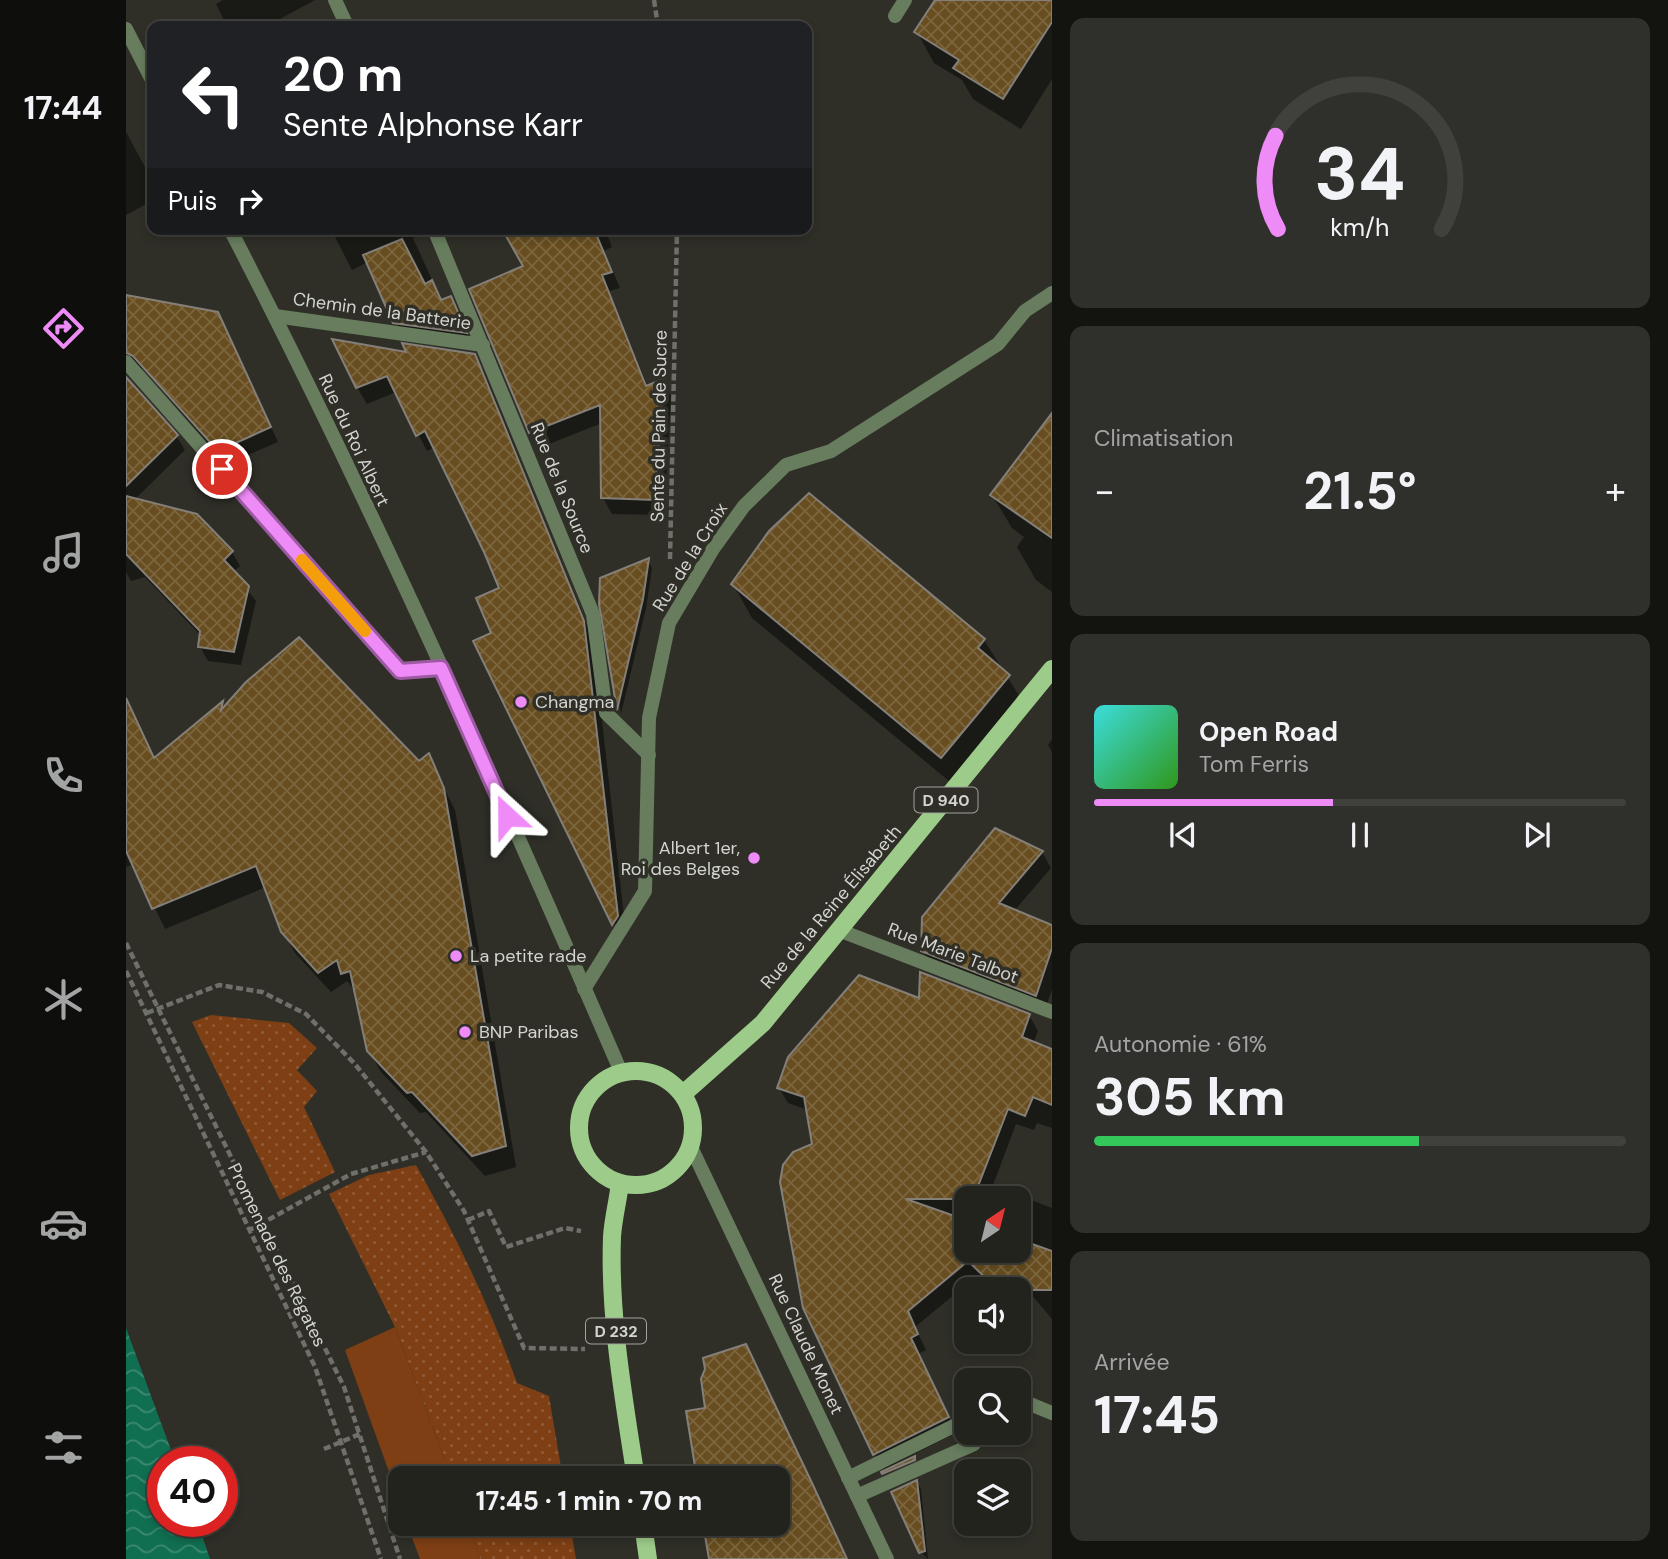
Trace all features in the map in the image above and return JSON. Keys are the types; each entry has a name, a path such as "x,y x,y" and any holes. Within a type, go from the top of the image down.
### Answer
{"main road":[{"name":"Rue de la Reine Élisabeth","path":"683,1094 763,1023 1052,669"},
{"path":"638,1070 655,1073 683,1094 692,1119 690,1145 675,1170 663,1178 635,1185 620,1183 592,1166 583,1152 578,1119 583,1103 592,1089 605,1078 638,1070"},
{"name":"D 232","path":"620,1183 612,1236 617,1350 634,1466"},
{"path":"645,1536 648,1559"}],"street":[{"path":"335,0 345,21"},
{"path":"895,16 905,0"},
{"path":"126,29 147,70"},
{"name":"Rue du Roi Albert","path":"233,235 275,316 441,668 621,1072"},
{"name":"Rue de la Source","path":"437,235 593,614 606,713 649,755"},
{"name":"Rue de la Croix","path":"584,989 645,891 649,718 669,622 713,549 744,506 786,465 831,451 998,344 1025,311 1052,293"},
{"name":"Chemin de la Batterie","path":"275,316 484,345"},
{"path":"126,362 400,671 441,668"},
{"name":"Rue Marie Talbot","path":"841,930 1052,1012"},
{"name":"Rue Claude Monet","path":"690,1145 887,1559"},
{"path":"1031,1404 1052,1413"},
{"path":"848,1478 954,1426"},
{"path":"857,1496 973,1445"}],"path":[{"path":"654,0 657,21"},
{"name":"Sente du Pain de Sucre","path":"670,569 677,235"},
{"path":"126,943 331,1360 360,1434 400,1559"},
{"name":"Promenade des Régates","path":"126,971 315,1367 381,1559"},
{"path":"147,1013 219,985 261,992 306,1014 354,1063 426,1152 468,1220 524,1348 617,1350"},
{"path":"250,1230 351,1174 426,1152"},
{"path":"468,1220 489,1210 506,1247 565,1228 612,1236"},
{"path":"324,1449 360,1434"}],"shaded area":[{"path":"211,1015 289,1023 317,1048 297,1070 317,1091 304,1107 335,1172 280,1200 192,1022"},
{"path":"416,1165 471,1272 517,1383 549,1396 561,1466 447,1466 395,1327 329,1194 369,1175"},
{"path":"395,1327 447,1466 388,1466 388,1469 345,1350"},
{"path":"411,1536 472,1536 480,1559 420,1559"},
{"path":"472,1536 572,1536 576,1559 480,1559"}],"water":[{"path":"126,1328 169,1446 147,1446 147,1537 202,1537 210,1559 126,1559"}],"building":[{"path":"935,0 1052,0 1052,22 1003,99 953,68 959,60 914,32"},
{"path":"505,235 597,235 612,272 602,275 646,386 663,379 655,500 601,498 600,405 529,433 469,289 523,266"},
{"path":"402,239 425,284 432,280 441,300 451,296 467,333 393,323 363,255"},
{"path":"126,295 218,312 271,427 218,451 133,356 126,353"},
{"path":"332,339 406,352 402,343 475,354 584,621 618,916 612,925 473,641 491,633 476,598 499,588 484,552 425,431 416,436 387,376 356,388"},
{"path":"126,377 178,435 126,486"},
{"path":"1052,413 1052,538 990,495"},
{"path":"809,493 985,639 978,648 1010,675 941,758 731,584 769,531"},
{"path":"126,496 197,514 233,551 224,560 249,586 234,652 198,647 200,631 126,554"},
{"path":"649,558 643,599 617,710 599,604 600,578"},
{"path":"299,637 419,761 429,753 444,788 506,1146 472,1156 412,1092 407,1093 367,1051 350,971 341,974 337,960 318,973 281,932 256,866 152,909 126,851 126,698 154,758 223,701 221,710 246,682"},
{"path":"995,828 1043,851 999,903 1052,925 1052,948 1036,996 921,951 922,917"},
{"path":"920,972 1030,1014 1022,1037 1052,1049 1052,1105 1033,1097 1025,1116 1008,1109 978,1186 954,1186 954,1199 906,1199 954,1216 954,1264 964,1264 908,1311 918,1334 911,1338 949,1417 873,1455 803,1308 780,1182 783,1165 793,1152 812,1144 804,1097 777,1088 788,1057 859,975 919,998"},
{"path":"1031,1244 1052,1251 1052,1290 1031,1290 1031,1277 985,1277 971,1264 1031,1264"},
{"path":"746,1344 847,1559 709,1559 705,1536 790,1536 790,1466 695,1466 686,1411 705,1408 701,1379 705,1369 703,1358"},
{"path":"915,1456 915,1460 882,1474 881,1472"},
{"path":"917,1480 925,1551 919,1553 891,1492"}],"slow traffic":[{"path":"302,560 365,631"}],"place":[{"name":"Changma","path":"521,702"},
{"name":"Albert 1er, Roi des Belges","path":"754,858"},
{"name":"La petite rade","path":"456,956"},
{"name":"BNP Paribas","path":"465,1032"}],"route":[{"path":"222,469 400,671 441,668 507,816"}]}
